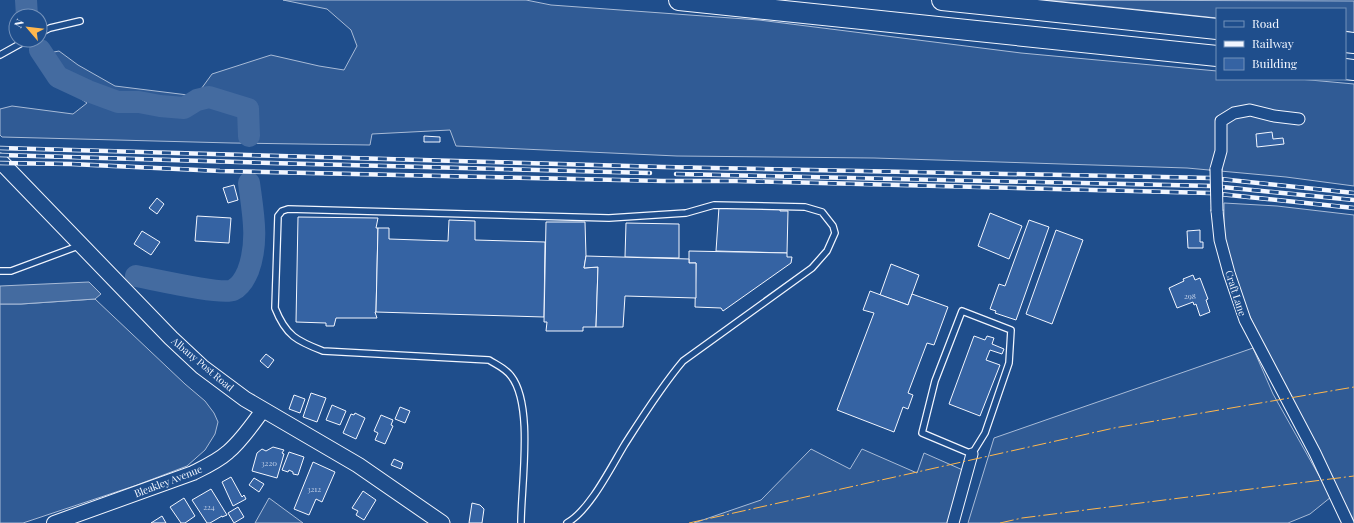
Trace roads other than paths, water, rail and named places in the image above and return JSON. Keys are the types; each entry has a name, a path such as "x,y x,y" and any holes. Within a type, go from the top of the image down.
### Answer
{"highway":[{"path":"679,0 1216,56"},
{"path":"942,0 1216,29"}],"main road":[{"name":"Albany Post Road","path":"0,161 171,338 197,362 245,399 358,465 442,523"}],"street":[{"name":"Craft Lane","path":"1299,119 1274,116 1250,110 1234,113 1221,121 1221,151 1216,169 1217,211 1220,240 1229,273 1245,320 1315,453 1348,523"},
{"name":"Bleakley Avenue","path":"54,523 193,473 210,465 228,452 263,410"},
{"path":"953,523 972,454"}],"lane":[{"path":"48,29 80,21"},
{"path":"0,54 12,48"},
{"path":"521,523 525,441 521,396 512,377 504,368 489,360 323,351 291,336 280,321 275,308 278,216 282,211 288,209 609,218 686,213 714,205 805,207 822,212 833,226 835,234 827,251 812,268 683,361 644,414 589,502 567,523"},
{"path":"0,271 12,271 81,245"},
{"path":"962,311 1011,330 1009,363 985,433 972,454 922,433 935,381 962,311"}],"waterway":[{"path":"26,0 26,8"},
{"path":"40,50 58,77 88,91 118,102 139,102 184,108 197,100 209,97 248,109 249,136"},
{"path":"136,276 187,286 226,291 233,290 238,286 248,271 253,249 254,227 249,183"}],"railway":[{"path":"0,148 663,167 1211,178 1354,193"},
{"path":"0,155 650,173"},
{"path":"0,163 71,164 220,171 663,181 738,181 1210,193 1354,208"},
{"path":"676,174 1212,186 1354,200"}]}
